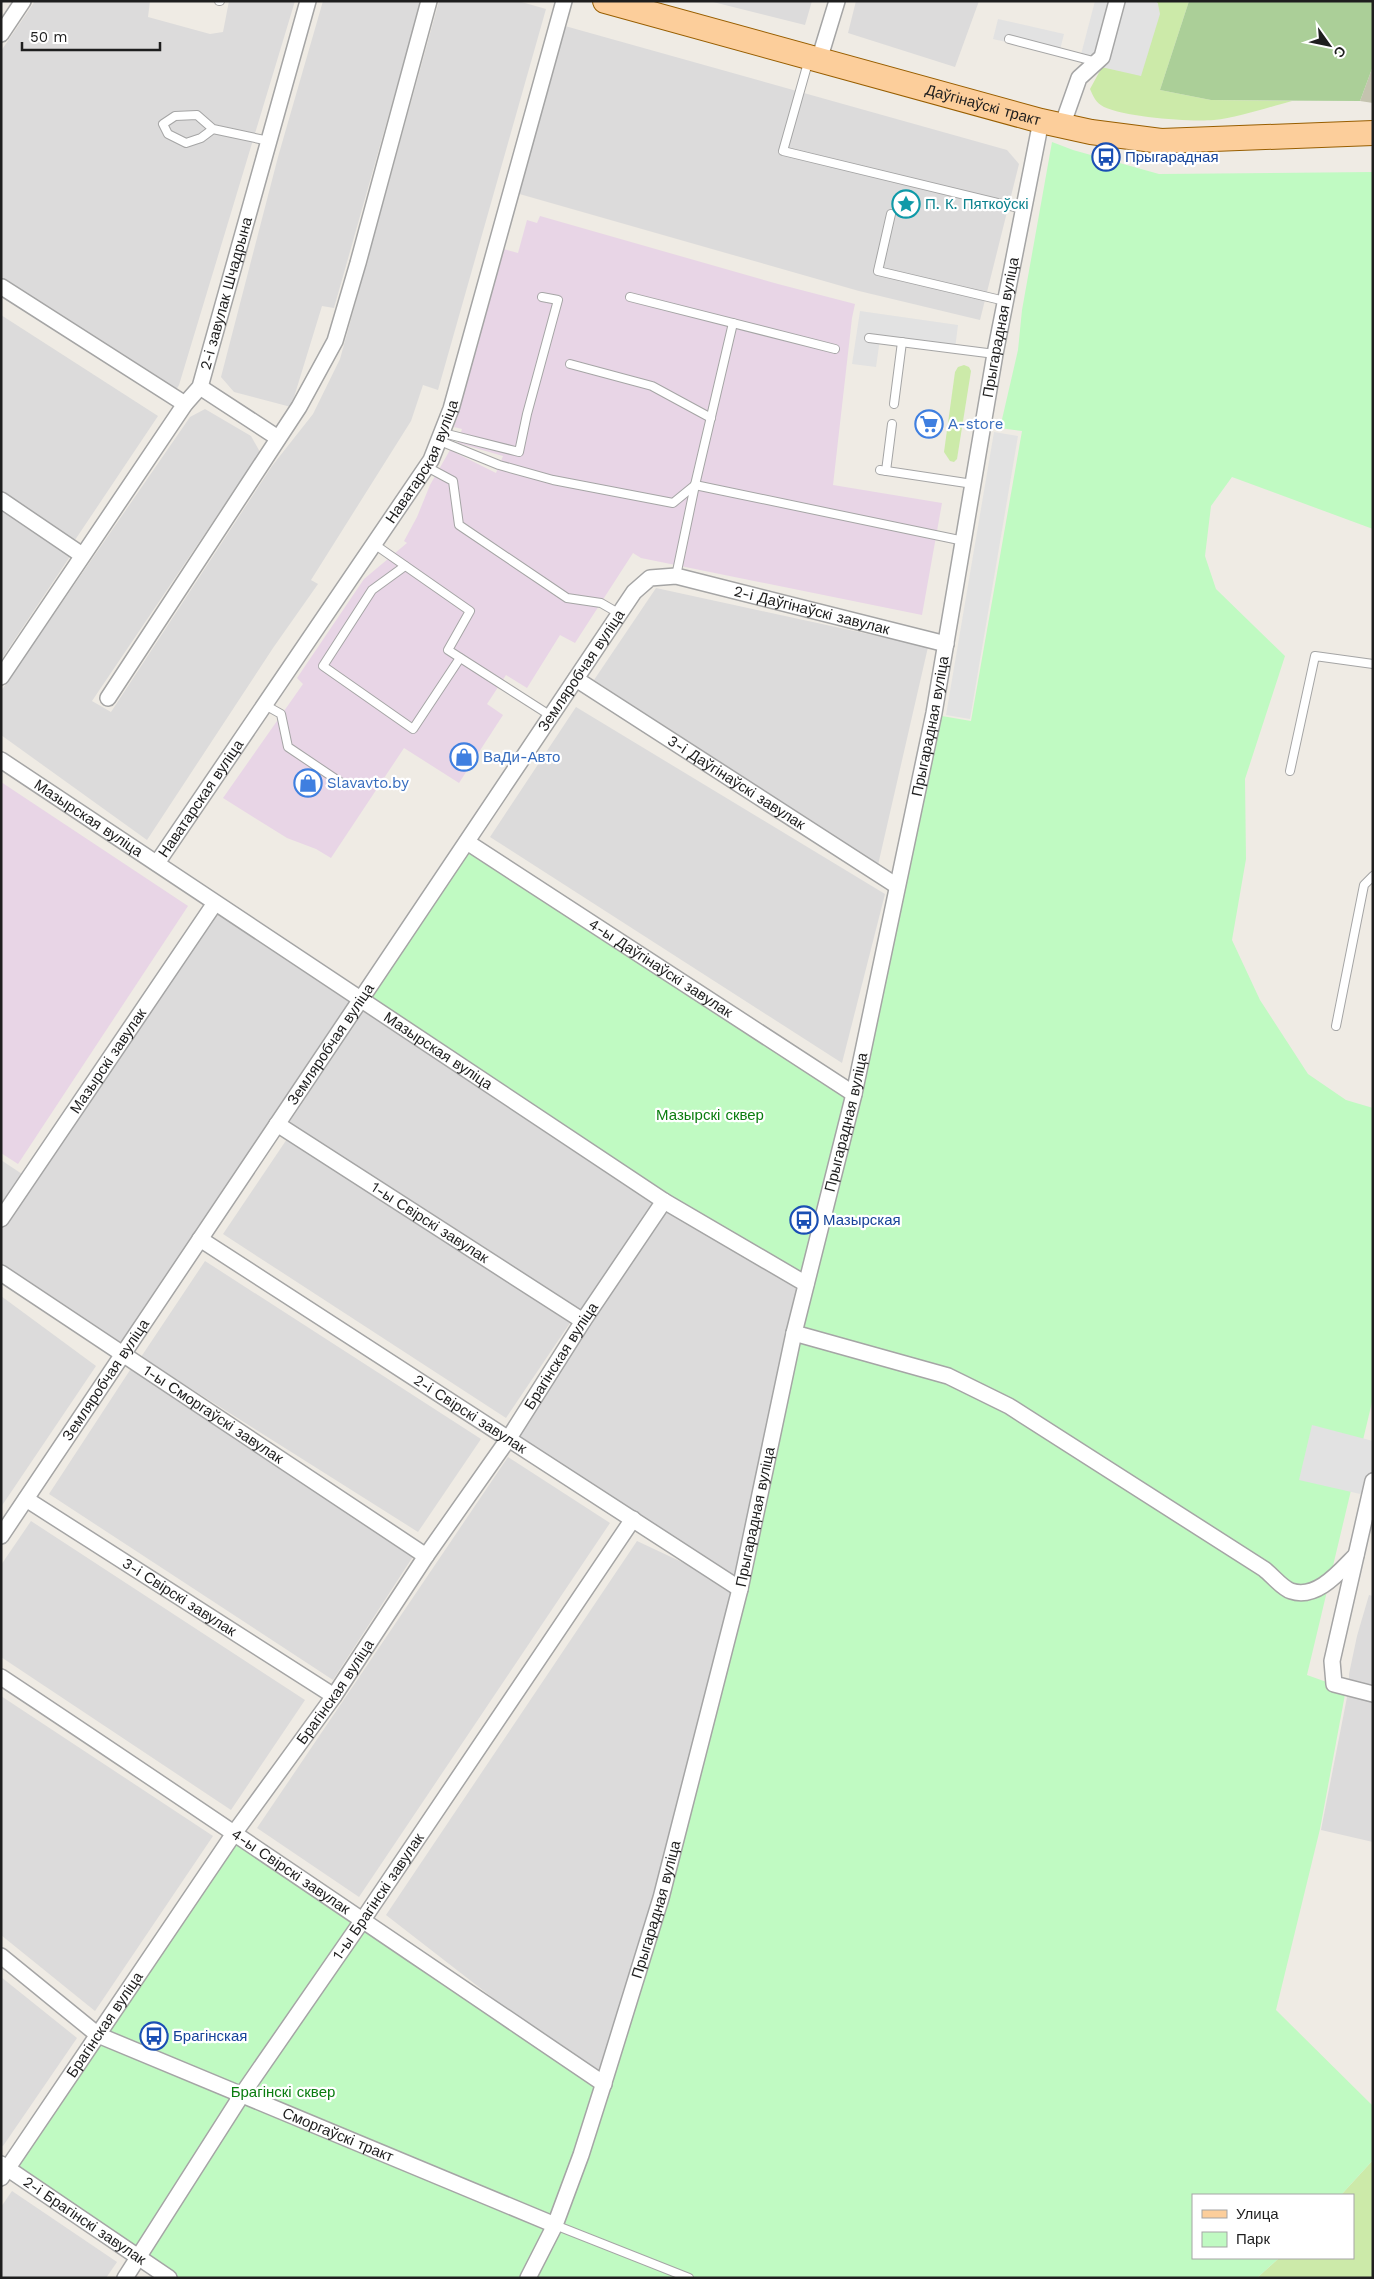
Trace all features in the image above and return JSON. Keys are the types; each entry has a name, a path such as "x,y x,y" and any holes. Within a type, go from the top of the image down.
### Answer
{"main road":[{"name":"Даўгінаўскі тракт","path":"605,1 814,59 1091,132 1161,141 1373,133"}],"street":[{"path":"1,34 23,1"},
{"name":"2-і завулак Шчадрына","path":"1,677 185,404 200,387 308,1"},
{"path":"108,698 299,407 335,341 429,1"},
{"name":"Наватарская вуліца","path":"158,863 426,466 441,437 489,284 564,1"},
{"path":"814,59 837,1"},
{"path":"1097,62 1102,57 1117,1"},
{"name":"Прыгарадная вуліца","path":"528,2278 555,2225 581,2155 604,2084 661,1898 740,1589 794,1333 854,1094 934,713 995,354 1023,209 1052,123 1079,78 1097,62"},
{"path":"2,287 185,404"},
{"path":"200,387 278,438"},
{"path":"1,500 82,555"},
{"name":"Земляробчая вуліца","path":"1,1536 634,592 650,578 676,576"},
{"name":"2-і Даўгінаўскі завулак","path":"676,576 946,644"},
{"name":"3-і Даўгінаўскі завулак","path":"576,678 897,886"},
{"name":"Мазырская вуліца","path":"1,760 664,1201 806,1284"},
{"name":"4-ы Даўгінаўскі завулак","path":"467,842 854,1094"},
{"name":"Мазырскі завулак","path":"1,1218 214,903"},
{"name":"1-ы Свірскі завулак","path":"278,1124 583,1321"},
{"name":"Брагінская вуліца","path":"4,2170 235,1832 334,1696 426,1556 509,1438 583,1321 664,1201"},
{"name":"2-і Свірскі завулак","path":"200,1239 740,1589"},
{"name":"1-ы Сморгаўскі завулак","path":"1,1272 426,1556"},
{"path":"794,1333 948,1376 1009,1406 1264,1569 1291,1591 1310,1592 1331,1580 1356,1555"},
{"path":"1373,1481 1332,1661 1334,1684 1373,1694"},
{"name":"3-і Свірскі завулак","path":"26,1499 334,1696"},
{"name":"1-ы Брагінскі завулак","path":"126,2278 241,2096 362,1921 633,1519"},
{"name":"4-ы Свірскі завулак","path":"1,1677 235,1832 362,1921 604,2084"},
{"name":"Сморгаўскі тракт","path":"1,1956 98,2035 555,2225"},
{"name":"2-і Брагінскі завулак","path":"4,2170 169,2278"}],"lane":[{"path":"1009,39 1097,62"},
{"path":"814,59 783,151 1023,209"},
{"path":"213,129 201,138 186,143 168,134 163,124 175,116 197,115 213,129 269,141"},
{"path":"892,214 878,271 1005,301"},
{"path":"630,296 835,349"},
{"path":"441,437 519,452 527,414 558,300 542,297"},
{"path":"676,576 695,485 734,323"},
{"path":"869,338 995,354"},
{"path":"894,404 902,342"},
{"path":"570,364 652,386 711,418"},
{"path":"892,424 883,471 973,484"},
{"path":"441,437 499,465 552,480 673,504 695,485"},
{"path":"426,466 452,481 459,525 567,598 601,603 620,614"},
{"path":"695,485 964,541"},
{"path":"374,544 470,611 448,650 551,716"},
{"path":"405,566 372,590 323,666 413,729 460,658"},
{"path":"1290,772 1315,656 1373,664"},
{"path":"264,706 281,714 288,747 343,784"},
{"path":"1336,1026 1364,885 1373,876"},
{"path":"555,2225 689,2278"}],"shaded area":[{"path":"35,1 150,1 148,17 210,34 223,32 229,1 295,1 176,390 10,282 1,279 1,51"},
{"path":"323,1 421,1 334,308 322,306 291,407 234,392 221,377 278,157"},
{"path":"439,1 518,1 546,9 438,390 423,385 411,421 311,580 318,584 273,648 147,840 1,735 1,691 190,417 205,409 251,436 260,452 92,701 111,712 272,466 313,414 340,359"},
{"path":"709,1 812,1 805,25"},
{"path":"856,1 979,1 955,67 848,33"},
{"path":"1095,1 1156,1 1158,4 1160,14 1141,76 1079,62"},
{"path":"998,19 1064,34 1059,54 993,39"},
{"path":"565,26 1007,150 1019,164 980,320 859,291 516,193"},
{"path":"1373,66 1373,103 1360,101"},
{"path":"540,216 855,304 833,485 942,503 922,615 641,558 633,553 575,643 560,635 527,688 506,675 487,704 503,715 459,783 404,748 331,858 316,849 287,838 223,798 303,684 297,678 364,579 407,543 404,541 417,517 430,485 450,450 496,473 503,456 458,443 462,429 454,427 503,249 518,253 527,220 537,223"},
{"path":"860,311 958,325 955,349 880,339 876,367 852,364"},
{"path":"1,315 158,416 73,543 1,493"},
{"path":"994,432 1018,436 970,719 946,715"},
{"path":"1,506 71,555 1,660"},
{"path":"656,588 928,647 878,865 594,680"},
{"path":"576,707 885,894 842,1063 490,837"},
{"path":"1,782 188,906 18,1164 1,1153"},
{"path":"215,903 806,1284 740,1589 604,2084 386,1915 637,1541 735,1587 509,1438 583,1321 277,1124 123,1354 1,1273 1,1160 28,1178"},
{"path":"289,1136 572,1320 506,1418 223,1234"},
{"path":"205,1261 481,1439 418,1532 141,1357"},
{"path":"1,1296 96,1366 1,1507"},
{"path":"132,1367 414,1555 333,1680 49,1494"},
{"path":"1312,1425 1373,1441 1373,1481 1369,1496 1299,1480"},
{"path":"508,1457 610,1523 359,1897 257,1828"},
{"path":"31,1521 305,1700 231,1810 1,1657 1,1565"},
{"path":"1369,1595 1373,1596 1373,1842 1321,1830 1349,1687 1349,1674 1357,1636"},
{"path":"1,1696 213,1836 95,2011 1,1935"},
{"path":"1,1977 77,2038 3,2146 1,2145"},
{"path":"12,2191 117,2262 106,2278 1,2278 1,2207"}],"green space":[{"path":"1156,1 1189,1 1160,90 1211,100 1292,101 1233,117 1214,120 1142,116 1114,111 1101,105 1095,99 1090,89 1102,67 1158,4"},
{"path":"1189,1 1373,1 1373,66 1360,101 1211,100 1160,90"},
{"name":"Брагінскі сквер","path":"1052,142 1073,150 1159,174 1373,172 1373,529 1232,477 1211,506 1205,556 1216,589 1285,656 1245,779 1246,859 1232,940 1260,1000 1308,1074 1346,1100 1373,1108 1373,1398 1307,1675 1346,1689 1320,1829 1276,2010 1373,2106 1373,2160 1342,2194 1192,2194 1192,2259 1278,2259 1257,2278 169,2278 8,2168 235,1832 604,2084 663,1898 936,715 971,721 1022,431 1000,428 1018,350 1022,310"},
{"path":"964,365 969,367 971,371 957,459 954,462 950,461 944,452 955,372 958,367"},
{"name":"Мазырскі сквер","path":"467,842 854,1094 806,1284 361,1001"},
{"path":"1373,2160 1373,2278 1257,2278 1278,2259 1354,2259 1354,2194 1342,2194"}],"place":[{"name":"Прыгарадная","path":"1106,157"},
{"name":"П. К. Пяткоўскі","path":"906,204"},
{"name":"А-store","path":"929,424"},
{"name":"ВаДи-Авто","path":"464,757"},
{"name":"Slavavto.by","path":"308,783"},
{"name":"Мазырская","path":"804,1220"},
{"name":"Брагінская","path":"154,2036"}]}
